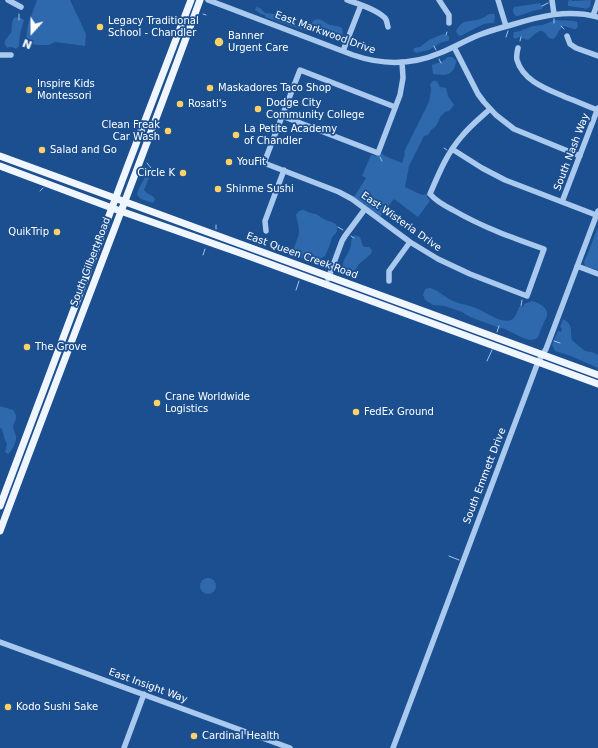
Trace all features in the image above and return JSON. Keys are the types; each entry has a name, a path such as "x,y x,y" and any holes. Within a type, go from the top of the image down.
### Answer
{"main road":[{"name":"South Gilbert Road","path":"0,506 115,198 192,0"},
{"name":"South Gilbert Road","path":"0,531 200,0"},
{"name":"East Queen Creek Road","path":"0,156 329,276 540,358 598,384"},
{"name":"East Queen Creek Road","path":"0,166 326,285 540,358 598,375"},
{"path":"219,246 222,238"},
{"path":"75,307 83,311"},
{"path":"37,408 46,411"}],"street":[{"path":"8,0 21,7"},
{"name":"East Markwood Drive","path":"208,0 362,58 392,62 415,61 432,56 478,35 540,16 574,13 596,16"},
{"path":"347,0 370,9 386,19 388,27"},
{"path":"438,0 449,15 449,23"},
{"path":"498,0 506,26"},
{"path":"552,0 554,14"},
{"path":"596,16 598,1"},
{"path":"343,51 360,5"},
{"path":"567,36 570,44 576,48 598,56"},
{"path":"454,47 478,94 490,109 502,120 514,129 580,156"},
{"path":"518,48 516,56 517,61 525,73 534,82 546,89 598,109"},
{"path":"0,55 11,55"},
{"path":"395,107 300,70 282,116 378,153 395,107 402,87 402,62"},
{"path":"490,109 467,130 452,149 498,177 562,202 597,213"},
{"name":"South Nash Way","path":"562,202 598,109"},
{"name":"East Wisteria Drive","path":"282,116 264,163 339,192 352,199 428,254 458,269 527,296 544,249 479,224 449,208 433,198 430,194 442,166 452,149"},
{"path":"266,231 265,221 284,170"},
{"path":"326,285 339,247 345,236 365,209"},
{"name":"South Emmett Drive","path":"393,748 540,358 546,349 597,213"},
{"path":"388,281 389,272 410,242"},
{"path":"577,266 598,274"},
{"name":"East Insight Way","path":"0,642 290,748"},
{"path":"124,748 144,694"}],"shaded area":[{"path":"37,0 70,0 86,34 85,46 55,42 49,45 30,44 26,39 28,25"},
{"path":"591,0 590,7 586,9 568,6 568,1"},
{"path":"540,3 543,7 542,9 518,16 514,13 514,7"},
{"path":"256,7 260,8 265,13 274,14 279,18 285,18 297,26 304,26 306,31 265,17 265,15 255,10"},
{"path":"489,14 495,15 494,23 484,24 463,35 458,35 456,31 463,23 467,21 479,20"},
{"path":"15,17 24,20 20,34 19,46 16,49 12,47 7,48 5,41 11,33 13,19"},
{"path":"318,19 330,25 342,28 342,37 340,40 334,40 314,32 311,25 314,20"},
{"path":"555,20 574,21 577,22 578,26 574,29 564,26 553,39 549,38 543,31 536,33 528,40 519,37 515,39 513,37 514,32 533,26 543,25"},
{"path":"443,34 449,36 448,41 442,42 429,50 417,53 413,51 414,48 420,47 429,40"},
{"path":"448,57 452,57 456,60 453,70 444,75 433,74 432,65 443,61"},
{"path":"433,81 437,82 440,87 446,88 448,96 454,105 449,111 445,112 441,116 436,126 428,135 424,136 409,166 405,187 422,195 427,194 430,201 418,217 394,199 380,217 354,197 366,178 362,176 371,155 378,156 381,153 402,163 404,152 429,102 431,90 430,84"},
{"path":"147,176 149,176 149,178 144,190 154,197 155,200 153,203 141,199 137,195 139,188"},
{"path":"304,210 316,214 337,226 337,231 332,237 325,256 316,261 300,258 294,253 294,247 299,231 296,215 299,211"},
{"path":"598,227 598,270 585,266 584,262"},
{"path":"354,235 360,237 363,246 369,247 372,250 371,254 359,264 354,272 350,273 346,271 343,263 350,249"},
{"path":"430,288 454,301 473,307 502,320 507,321 513,319 519,307 522,307 524,304 532,301 545,308 547,316 536,339 530,340 505,329 470,317 462,312 445,306 433,305 425,300 423,295 425,289"},
{"path":"563,319 571,328 572,340 585,351 598,355 598,368 571,356 555,351 552,345 558,331 561,332 562,328 560,327"},
{"path":"0,406 13,410 16,416 13,429 16,436 16,441 13,449 8,454 5,452 7,444 2,429 0,428"},
{"path":"208,578 215,583 216,586 211,593 208,594 201,589 200,586 205,579"}],"waterway":[{"path":"542,6 548,3"},
{"path":"19,14 19,20"},
{"path":"561,26 564,29"},
{"path":"506,37 508,31"},
{"path":"520,41 521,37"},
{"path":"434,46 436,50"},
{"path":"439,59 441,63"},
{"path":"380,157 382,161"},
{"path":"147,163 151,168"},
{"path":"40,191 43,188"},
{"path":"338,227 343,230"},
{"path":"203,255 205,249"},
{"path":"296,290 299,281"},
{"path":"521,306 522,300"},
{"path":"497,332 499,326"},
{"path":"554,341 560,343"},
{"path":"487,361 492,350"},
{"path":"449,556 459,560"}],"place":[{"name":"Legacy Traditional School - Chandler","path":"100,27"},
{"name":"Banner Urgent Care","path":"219,42"},
{"name":"Maskadores Taco Shop","path":"210,88"},
{"name":"Inspire Kids Montessori","path":"29,90"},
{"name":"Rosati's","path":"180,104"},
{"name":"Dodge City Community College","path":"258,109"},
{"name":"Clean Freak Car Wash","path":"168,131"},
{"name":"La Petite Academy of Chandler","path":"236,135"},
{"name":"Salad and Go","path":"42,150"},
{"name":"YouFit","path":"229,162"},
{"name":"Circle K","path":"183,173"},
{"name":"Shinme Sushi","path":"218,189"},
{"name":"QuikTrip","path":"57,232"},
{"name":"The Grove","path":"27,347"},
{"name":"Crane Worldwide Logistics","path":"157,403"},
{"name":"FedEx Ground","path":"356,412"},
{"name":"Kodo Sushi Sake","path":"8,707"},
{"name":"Cardinal Health","path":"194,736"}]}
